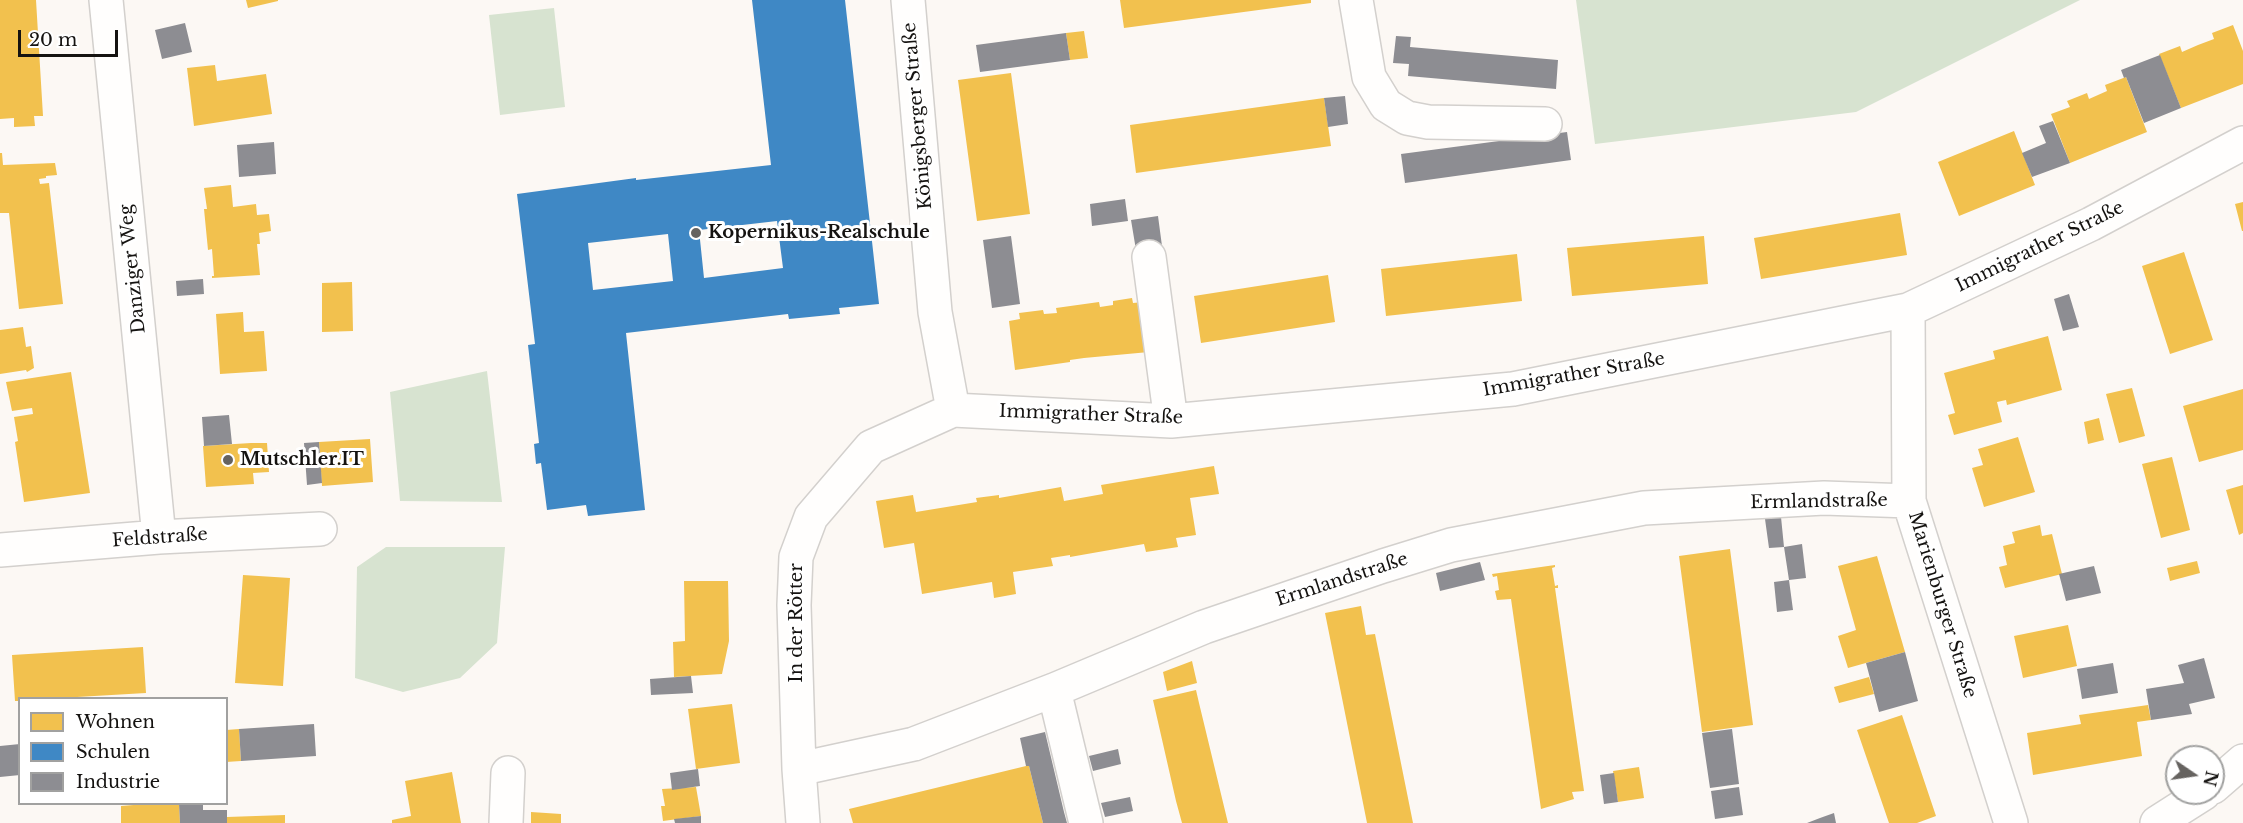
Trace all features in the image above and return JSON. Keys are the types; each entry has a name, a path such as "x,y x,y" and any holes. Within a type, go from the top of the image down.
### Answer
{"street":[{"name":"Danziger Weg","path":"106,0 159,537"},
{"name":"Königsberger Straße","path":"908,0 935,312 953,410"},
{"path":"1356,0 1369,77 1386,105 1407,118 1428,122 1545,124"},
{"name":"Immigrather Straße","path":"871,447 953,410 1171,421 1514,389 1908,310 2091,224 2243,143"},
{"path":"1149,256 1171,421"},
{"name":"Marienburger Straße","path":"1908,310 1909,501 2011,823"},
{"name":"In der Rötter","path":"802,823 794,605 796,557 811,517 871,447"},
{"name":"Ermlandstraße","path":"799,769 914,744 1054,690 1204,627 1451,545 1644,508 1824,498 1909,501"},
{"name":"Feldstraße","path":"0,550 159,537 320,530"},
{"path":"1054,690 1086,823"},
{"path":"2225,777 2243,761"},
{"path":"506,823 508,773"},
{"path":"2157,823 2185,805"}],"green space":[{"path":"1576,0 2080,0 1856,112 1595,144"},
{"path":"554,8 565,107 500,115 489,15"},
{"path":"487,371 502,502 400,501 390,392"},
{"path":"386,547 505,547 497,643 460,678 403,692 355,678 357,567"}],"building: Wohnen":[{"path":"0,0 36,0 43,116 34,116 35,126 14,127 14,118 0,119"},
{"path":"246,0 278,0 278,1 248,8"},
{"path":"1120,0 1311,0 1311,3 1124,28"},
{"path":"2233,25 2243,51 2243,84 2181,108 2159,54 2180,46 2182,52 2214,39 2212,33"},
{"path":"1084,31 1088,58 1070,60 1066,33"},
{"path":"215,65 217,81 266,74 272,114 194,126 187,68"},
{"path":"1011,73 1030,214 977,221 958,80"},
{"path":"2126,77 2147,132 2070,163 2051,114 2070,107 2067,101 2087,93 2089,99 2107,91 2105,85"},
{"path":"1324,98 1331,146 1136,173 1130,125"},
{"path":"2014,131 2035,185 1959,216 1938,162"},
{"path":"0,153 2,153 3,165 55,163 57,175 39,179 40,184 49,183 63,304 19,309 9,213 0,213"},
{"path":"231,185 233,207 256,204 257,215 269,214 271,231 259,233 260,244 257,244 260,275 212,278 214,276 212,249 208,250 204,188"},
{"path":"2243,202 2243,231 2242,231 2235,204"},
{"path":"1900,213 1907,255 1761,279 1754,238"},
{"path":"1704,236 1708,284 1572,296 1567,248"},
{"path":"2184,252 2213,340 2170,354 2142,266"},
{"path":"1517,254 1522,301 1386,316 1381,269"},
{"path":"1328,275 1335,322 1201,343 1194,296"},
{"path":"352,282 353,331 322,332 322,283"},
{"path":"1132,298 1133,303 1143,302 1149,352 1084,358 1015,370 1009,321 1020,319 1019,313 1043,310 1044,314 1057,313 1056,308 1099,302 1100,307 1113,305 1113,301"},
{"path":"243,312 244,332 264,331 267,371 220,374 216,314"},
{"path":"23,327 26,347 31,346 34,368 27,372 26,370 0,374 0,330"},
{"path":"2048,336 2062,390 2007,405 2006,400 1997,402 2002,422 1954,435 1948,415 1955,413 1944,373 1995,359 1993,351"},
{"path":"71,372 90,493 24,502 15,442 18,441 14,417 33,414 32,408 12,411 6,382"},
{"path":"2132,388 2145,436 2119,443 2106,394"},
{"path":"2243,389 2243,450 2199,462 2183,406"},
{"path":"2099,418 2104,440 2088,444 2084,422"},
{"path":"2018,437 2035,492 1984,507 1972,468 1983,465 1978,449"},
{"path":"370,439 373,482 322,486 319,442"},
{"path":"267,443 269,472 253,473 254,484 206,487 203,446"},
{"path":"2172,457 2190,530 2161,538 2142,464"},
{"path":"1214,466 1219,494 1190,498 1196,535 1176,538 1178,547 1146,552 1144,544 1070,557 1070,555 1051,558 1053,566 1013,572 1016,594 994,598 992,582 922,594 914,543 884,548 876,501 913,495 916,512 977,502 976,498 999,495 999,498 1061,487 1064,501 1103,494 1101,485"},
{"path":"2243,485 2243,533 2239,535 2226,490"},
{"path":"2040,525 2042,536 2052,534 2062,574 2005,588 1999,567 2007,565 2003,546 2015,543 2012,532"},
{"path":"1730,549 1753,725 1702,732 1679,556"},
{"path":"1877,556 1905,652 1848,668 1838,636 1856,630 1838,566"},
{"path":"2197,561 2200,573 2170,581 2167,568"},
{"path":"1555,565 1552,568 1555,586 1558,585 1558,588 1555,588 1584,791 1572,792 1574,799 1541,809 1511,599 1497,600 1495,591 1499,590 1497,576 1493,577 1492,574"},
{"path":"243,575 290,578 283,686 235,683"},
{"path":"684,581 728,581 729,641 722,674 674,677 673,642 685,641"},
{"path":"1361,606 1366,635 1375,634 1413,823 1367,823 1325,613"},
{"path":"2068,625 2077,666 2023,678 2014,636"},
{"path":"143,647 146,693 77,697 18,697 18,701 15,701 12,655"},
{"path":"1192,661 1197,683 1167,691 1163,672"},
{"path":"1869,677 1874,694 1839,703 1834,687"},
{"path":"1196,690 1228,823 1182,823 1176,801 1153,700"},
{"path":"732,704 740,763 696,769 688,709"},
{"path":"2148,705 2151,720 2137,722 2142,756 2033,775 2027,733 2081,724 2079,715"},
{"path":"1902,715 1936,816 1917,823 1889,823 1857,730"},
{"path":"239,729 241,761 228,762 228,730"},
{"path":"1029,766 1043,823 853,823 849,809"},
{"path":"1639,767 1644,798 1618,802 1613,771"},
{"path":"452,772 461,823 392,823 392,820 411,816 405,781"},
{"path":"696,787 701,816 663,821 661,806 665,806 662,789"},
{"path":"179,805 180,823 121,823 121,806"},
{"path":"531,812 561,814 561,823 531,823"},
{"path":"285,815 285,823 227,823 227,817"}],"building: Schulen":[{"path":"752,0 845,0 879,304 839,308 840,314 789,319 788,314 626,333 645,510 588,516 586,505 547,510 541,463 536,464 534,444 539,443 528,345 535,344 517,194 636,178 636,180 771,165","holes":["777,221 783,268 704,278 699,230","668,234 673,281 593,290 588,243"]}],"building: Industrie":[{"path":"185,23 192,52 162,59 155,30"},
{"path":"1066,33 1070,60 980,72 976,45"},
{"path":"1396,36 1411,37 1410,47 1558,60 1556,89 1408,76 1409,64 1393,63"},
{"path":"2160,55 2181,108 2144,123 2126,77 2124,78 2121,70"},
{"path":"1345,96 1348,124 1328,127 1324,98"},
{"path":"2053,121 2070,163 2032,177 2022,153 2046,143 2039,126"},
{"path":"1567,132 1571,160 1405,183 1401,154"},
{"path":"274,142 276,174 239,177 237,145"},
{"path":"1125,199 1128,221 1092,226 1090,204"},
{"path":"1158,216 1162,246 1136,250 1131,220"},
{"path":"1011,236 1020,304 992,308 983,240"},
{"path":"203,279 204,294 177,296 176,281"},
{"path":"2069,294 2079,327 2063,331 2054,299"},
{"path":"229,415 232,444 204,446 202,417"},
{"path":"319,442 322,483 307,485 304,443"},
{"path":"1781,517 1784,547 1769,548 1765,519"},
{"path":"1802,544 1806,578 1789,580 1784,547"},
{"path":"1480,562 1485,580 1440,591 1436,573"},
{"path":"2094,566 2101,593 2066,601 2059,574"},
{"path":"1789,580 1793,610 1777,612 1774,582"},
{"path":"1905,652 1918,701 1879,712 1866,663"},
{"path":"2204,658 2215,698 2189,704 2192,714 2151,720 2146,689 2184,683 2178,665"},
{"path":"2113,663 2118,693 2082,699 2077,669"},
{"path":"691,676 693,693 651,695 650,679"},
{"path":"314,724 316,756 241,761 239,729"},
{"path":"1732,729 1739,784 1710,788 1702,733"},
{"path":"1045,732 1067,823 1043,823 1029,766 1026,766 1020,738"},
{"path":"18,744 18,775 0,777 0,746"},
{"path":"1118,749 1121,764 1093,771 1089,756"},
{"path":"698,769 700,786 672,790 670,773"},
{"path":"1614,773 1618,802 1604,804 1600,775"},
{"path":"1739,787 1743,815 1715,819 1711,791"},
{"path":"1130,797 1133,811 1105,817 1101,803"},
{"path":"179,805 203,805 203,810 227,810 227,823 180,823"},
{"path":"1834,813 1836,823 1807,823 1820,818"},
{"path":"701,816 701,823 675,823 674,819"}],"place":[{"name":"Kopernikus-Realschule","path":"696,233"},
{"name":"Mutschler.IT","path":"228,460"}]}
